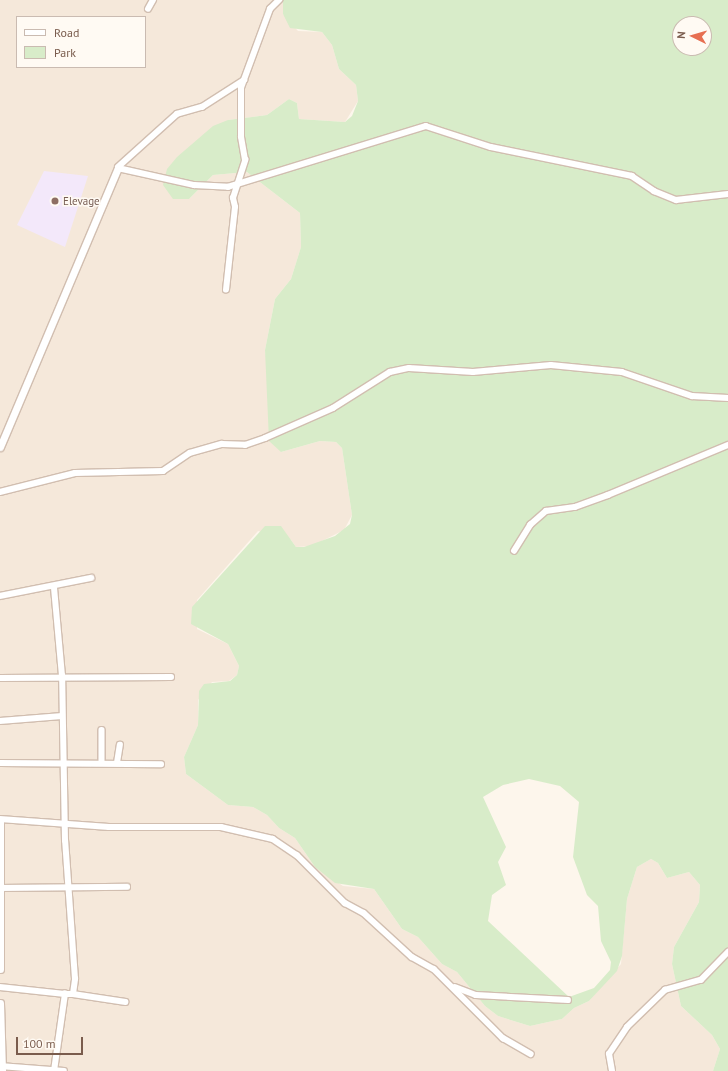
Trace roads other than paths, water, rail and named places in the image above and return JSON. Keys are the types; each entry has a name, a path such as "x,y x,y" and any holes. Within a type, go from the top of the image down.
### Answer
{"street":[{"path":"148,9 153,0"},
{"path":"226,290 236,207 233,198 245,160 240,137 241,88 270,9 279,0"},
{"path":"0,446 118,168 177,114 202,107 244,79"},
{"path":"118,168 194,185 237,185 426,126 491,147 632,176 654,191 676,200 728,194"},
{"path":"0,492 75,473 163,471 190,454 222,444 245,446 265,438 334,408 390,372 409,368 473,372 551,365 622,372 692,396 728,398"},
{"path":"514,551 530,525 546,511 574,507 608,495 728,444"},
{"path":"0,596 54,588 91,578"},
{"path":"54,588 62,676 64,823 67,888 74,935 73,994"},
{"path":"0,678 62,676 170,676"},
{"path":"0,721 62,716"},
{"path":"102,730 99,738 102,763"},
{"path":"117,764 120,745"},
{"path":"0,763 161,764"},
{"path":"0,969 0,821 221,827 273,839 297,855 345,902 364,913 412,957 434,969 503,1038 531,1054"},
{"path":"1,888 127,887"},
{"path":"612,1071 609,1054 627,1027 666,990 701,980 728,952"},
{"path":"0,987 73,994 125,1002"},
{"path":"453,987 476,995 568,1000"},
{"path":"54,1070 66,994"},
{"path":"0,1003 1,1068 64,1071"}],"place":[{"name":"Elevage","path":"55,201"}]}
